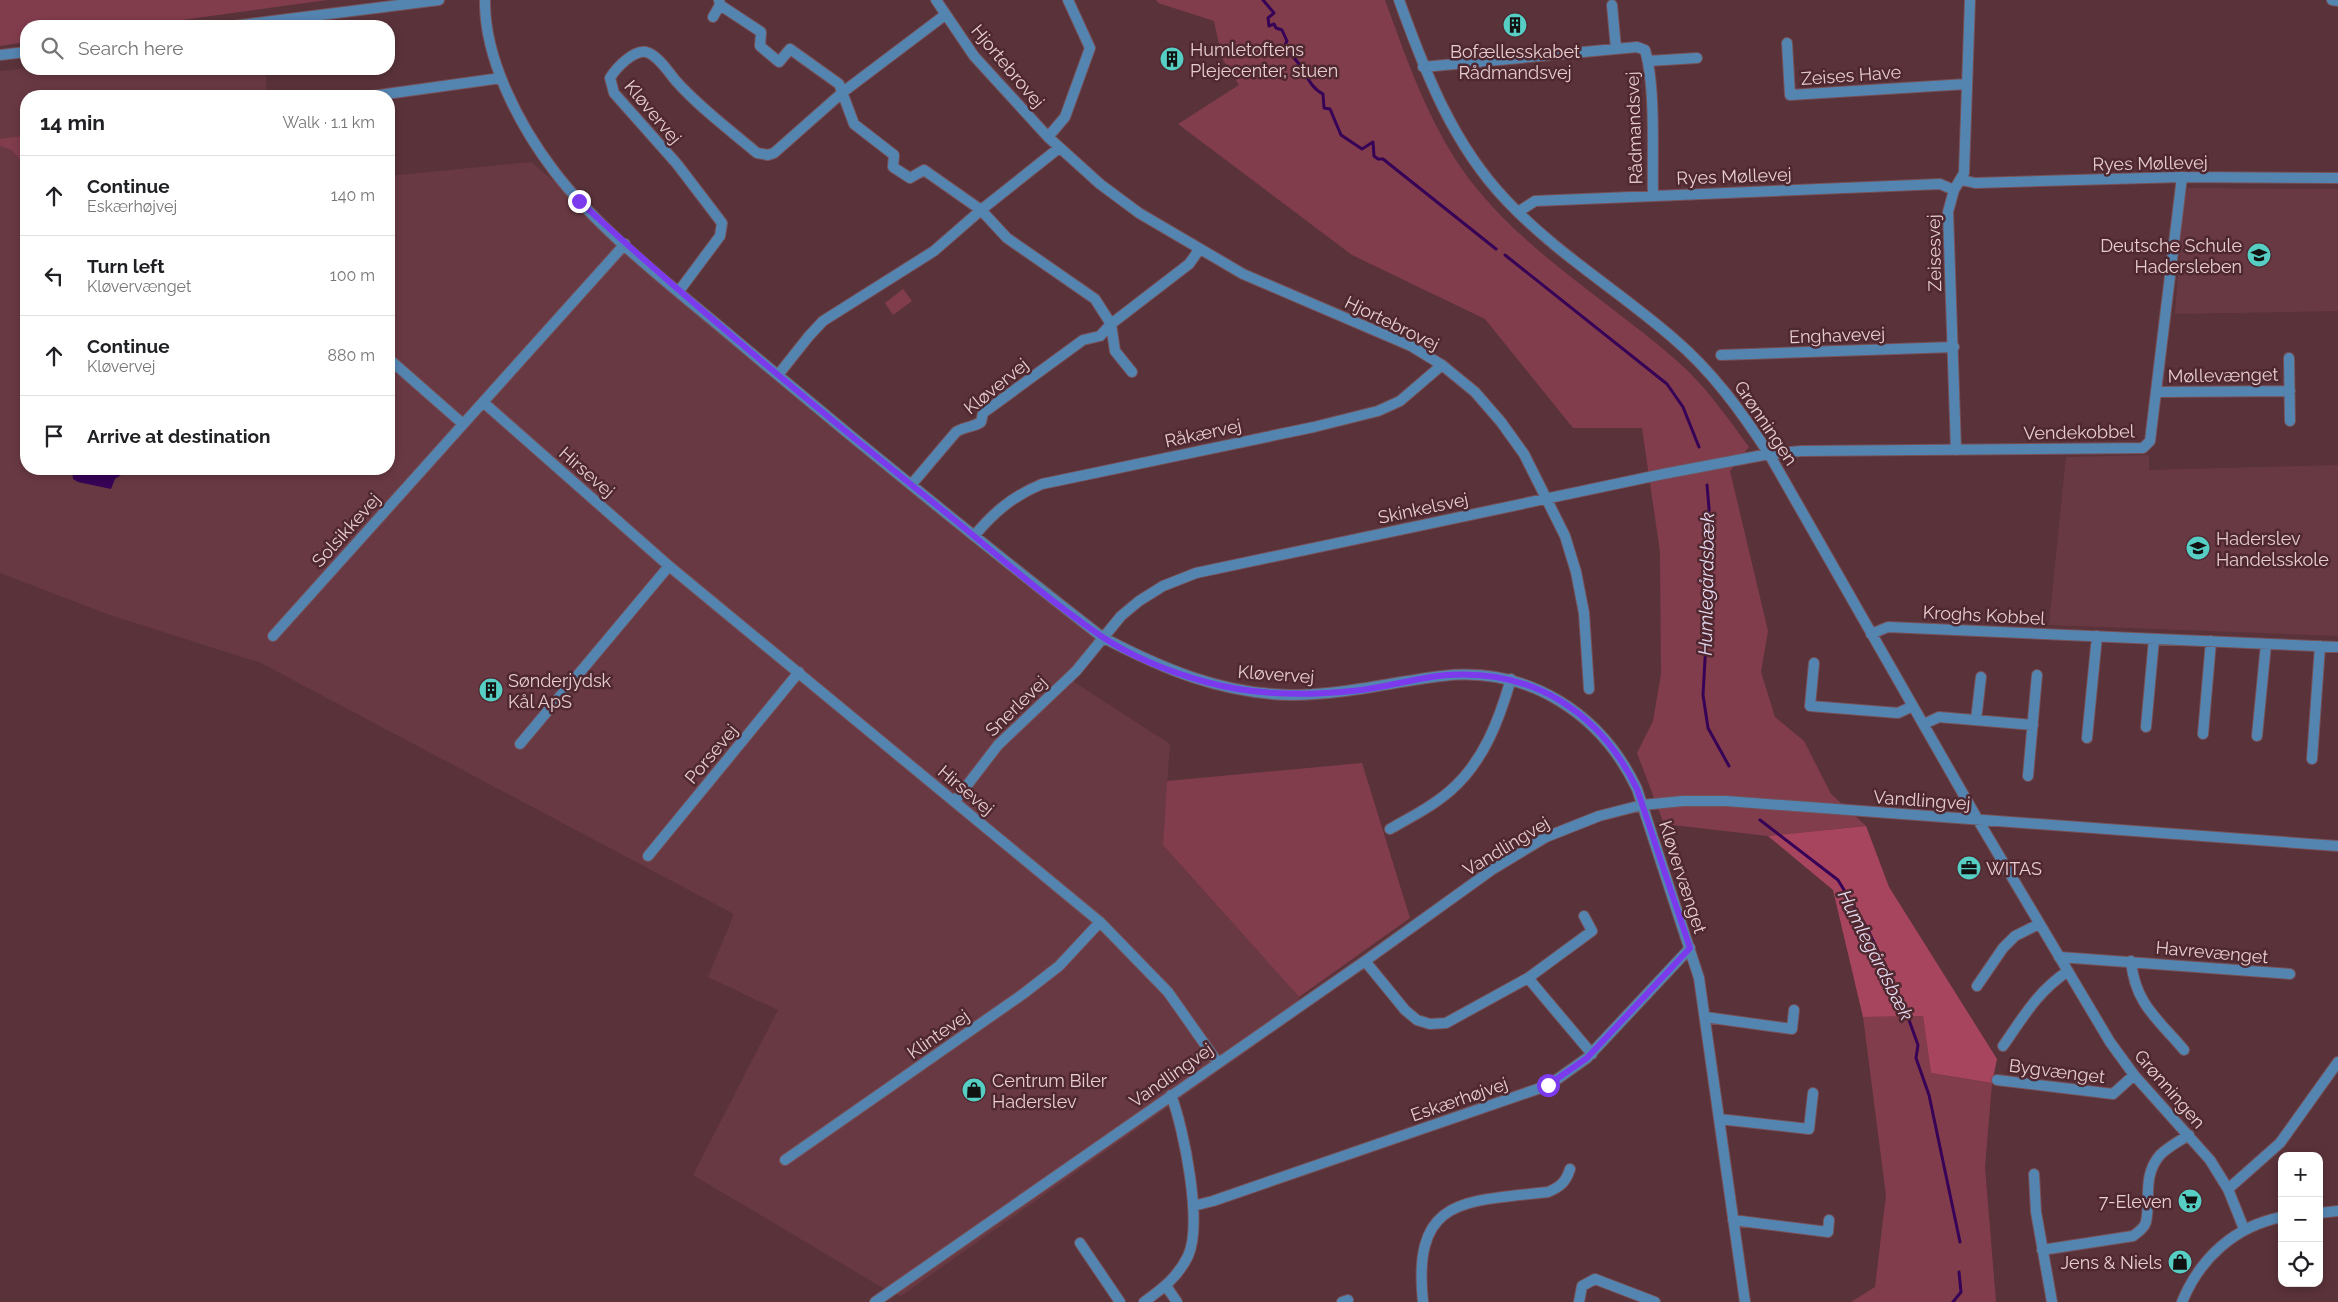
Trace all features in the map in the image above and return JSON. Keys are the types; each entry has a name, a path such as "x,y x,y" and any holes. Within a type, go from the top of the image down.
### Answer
{"street":[{"path":"280,20 438,0"},
{"name":"Kløvervej","path":"485,0 485,20 501,78 519,117 554,171 579,201 679,292 778,375 974,536 1102,637 1180,674 1218,685 1257,692 1291,695 1354,691 1442,676 1469,674 1510,679 1544,692 1570,708 1607,741 1626,767 1642,805"},
{"name":"Hjortebrovej","path":"936,0 974,56 1048,138 1100,184 1139,213 1243,274 1411,346 1442,365 1475,392 1501,422 1524,454 1565,536 1576,572 1584,613 1589,689"},
{"name":"Hjortebrovej","path":"1048,138 1065,117 1090,48 1068,0"},
{"name":"Grønningen","path":"1399,0 1423,67 1453,128 1476,163 1518,212 1540,234 1672,337 1694,358 1742,412 1770,454 1912,706 2110,1042 2134,1075 2210,1160 2228,1189 2244,1229"},
{"path":"1962,180 1964,173 1970,0"},
{"path":"2332,0 2338,1"},
{"path":"713,17 719,3 760,32 760,46 778,62 790,49 839,84 854,124 894,155 894,167 910,178 924,170 981,210 1007,238 1095,299 1111,324 1115,351 1132,372"},
{"name":"Rådmandsvej","path":"1612,5 1616,49"},
{"path":"843,92 945,15"},
{"name":"Zeises Have","path":"1787,43 1790,95 1967,84"},
{"name":"Rådmandsvej","path":"1423,67 1616,49 1637,48 1644,50 1648,61 1653,195"},
{"name":"Kløvervej","path":"679,292 720,236 722,223 677,164 614,93 610,78 614,71 633,55 641,52 653,55 685,92 757,153 768,155 774,153 843,92"},
{"path":"0,55 20,53"},
{"name":"Rådmandsvej","path":"1648,61 1697,58"},
{"path":"395,93 501,78"},
{"path":"778,375 823,321 934,251 981,210 1059,148"},
{"name":"Ryes Møllevej","path":"1962,180 1981,183 2182,178 2338,178"},
{"name":"Vendekobbel","path":"1770,454 1801,451 2143,448 2150,441 2182,178"},
{"name":"Zeisesvej","path":"1956,450 1948,212 1954,190 1962,180"},
{"name":"Ryes Møllevej","path":"1518,212 1535,201 1653,195 1940,184 1954,190"},
{"name":"Solsikkevej","path":"273,636 625,244"},
{"path":"1111,324 1189,264 1200,250"},
{"name":"Kløvervej","path":"911,485 956,432 963,427 973,428 981,422 983,413 1083,340 1100,336 1111,324"},
{"name":"Enghavevej","path":"1721,355 1954,347"},
{"name":"Møllevænget","path":"2289,358 2290,422"},
{"path":"395,364 463,424"},
{"name":"Råkærvej","path":"974,536 990,516 1009,500 1042,484 1378,411 1400,401 1442,365"},
{"name":"Møllevænget","path":"2156,392 2290,391"},
{"name":"Hirsevej","path":"483,402 669,566 1100,922 1168,992 1218,1063"},
{"name":"Skinkelsvej","path":"1102,637 1120,616 1139,601 1163,586 1196,573 1770,454"},
{"path":"520,744 669,566"},
{"name":"Kroghs Kobbel","path":"1871,634 1888,627 2338,647"},
{"path":"2087,738 2097,636"},
{"name":"Snerlevej","path":"955,801 998,744 1076,671 1102,637"},
{"path":"2146,727 2154,638"},
{"path":"2203,734 2211,641"},
{"path":"2257,736 2266,644"},
{"path":"2312,759 2320,646"},
{"path":"1814,663 1810,706 1898,713 1912,706"},
{"name":"Porsevej","path":"648,856 799,672"},
{"path":"2028,776 2037,675"},
{"path":"1976,720 1980,677"},
{"path":"1390,830 1427,808 1452,789 1476,761 1492,733 1510,679"},
{"path":"1924,724 1939,717 2033,725"},
{"name":"Vandlingvej","path":"875,1302 1494,869 1546,837 1599,816 1642,805 1683,801 1726,801 2338,846"},
{"name":"Kløvervænget","path":"1642,805 1699,978 1745,1302"},
{"path":"1365,961 1405,1010 1417,1020 1430,1024 1446,1023 1528,978 1592,931 1584,916"},
{"name":"Klintevej","path":"785,1160 1023,994 1059,966 1100,922"},
{"path":"1976,986 2003,948 2015,936 2039,924"},
{"name":"Eskærhøjvej","path":"1193,1206 1222,1198 1548,1085 1572,1071 1592,1054 1690,948"},
{"name":"Havrevænget","path":"2059,957 2290,974"},
{"name":"Havrevænget","path":"2131,961 2133,977 2143,1002 2184,1050"},
{"path":"2003,1046 2049,984 2068,971"},
{"path":"1528,978 1592,1054"},
{"path":"1705,1017 1792,1028 1794,1010"},
{"path":"2228,1189 2280,1144 2338,1062"},
{"name":"Bygvænget","path":"1998,1080 2113,1094 2134,1075"},
{"path":"1719,1119 1809,1129 1813,1093"},
{"path":"1144,1302 1166,1286 1183,1267 1194,1238 1193,1206 1180,1119 1171,1096"},
{"path":"2042,1250 2133,1236 2142,1230 2146,1223 2146,1192 2150,1174 2159,1156 2188,1136"},
{"path":"1423,1302 1422,1258 1426,1240 1435,1224 1450,1210 1468,1202 1548,1192 1560,1187 1568,1179 1570,1169"},
{"path":"2034,1174 2036,1212 2052,1302"},
{"path":"2323,1213 2338,1211"},
{"path":"2182,1302 2207,1260 2244,1229 2264,1220 2278,1218"},
{"path":"1733,1220 1828,1232 1829,1220"},
{"path":"1080,1243 1120,1302"},
{"path":"1579,1302 1582,1286 1595,1279 1655,1302"},
{"path":"1166,1286 1177,1302"}],"shaded area":[{"path":"0,0 327,0 182,20 20,20 20,43 0,46"},
{"path":"1156,0 1385,0 1414,77 1437,127 1466,174 1483,196 1552,262 1652,340 1687,370 1715,402 1749,447 1730,471 1768,631 1761,672 1775,717 1804,741 1831,794 1866,826 1768,836 1664,824 1637,753 1653,721 1661,674 1660,552 1642,428 1573,428 1485,319 1352,255 1178,124 1239,85 1222,58 1214,21 1158,3"},
{"path":"20,69 20,75 266,75 266,90 20,90 20,475 395,475 395,175 531,162 1098,634 1074,682 1170,744 1163,845 1299,997 1301,1013 901,1296 883,1288 693,1175 778,1010 708,977 734,914 261,663 110,615 0,573 0,71"},
{"path":"20,136 20,160 12,150 0,146 0,139"},
{"name":"Deutsche Schule Hadersleben","path":"2188,188 2338,189 2338,311 2175,314 2184,198"},
{"path":"903,289 912,301 893,315 885,303"},
{"name":"Haderslev Handelsskole","path":"2149,455 2149,470 2338,465 2338,636 2049,625 2066,457"},
{"path":"73,475 121,475 115,479 111,489 78,482 73,479"},
{"path":"1362,763 1410,918 1299,997 1163,845 1167,781"},
{"path":"1866,826 1889,887 1997,1059 1992,1083 1931,1073 1923,1016 1863,1017 1833,890 1768,836"},
{"path":"1923,1016 1931,1073 1992,1083 1985,1167 1996,1302 1851,1302 1875,1287 1886,1195 1863,1017"}],"waterway":[{"path":"1263,0 1274,13 1268,18 1269,26 1274,24 1276,28 1282,30 1287,41 1283,49 1296,60 1313,86 1323,94 1324,108 1330,109 1341,135 1362,149 1373,142 1374,156 1378,159 1383,159 1496,249"},
{"name":"Humlegårdsbæk","path":"1505,255 1667,384 1683,407 1699,447"},
{"name":"Humlegårdsbæk","path":"1707,485 1709,554 1703,580 1706,642 1703,695 1708,728 1729,766"},
{"name":"Humlegårdsbæk","path":"1760,820 1838,880 1867,928 1904,1006 1918,1045 1916,1058 1929,1095 1960,1242"},
{"name":"Humlegårdsbæk","path":"1953,1302 1961,1292 1959,1272"}],"place":[{"name":"Bofællesskabet Rådmandsvej","path":"1515,25"},
{"name":"Humletoftens Plejecenter, stuen","path":"1172,59"},
{"name":"Deutsche Schule Hadersleben","path":"2259,255"},
{"name":"Haderslev Handelsskole","path":"2198,548"},
{"name":"Sønderjydsk Kål ApS","path":"491,690"},
{"name":"WITAS","path":"1969,868"},
{"name":"Centrum Biler Haderslev","path":"974,1090"},
{"name":"7-Eleven","path":"2190,1201"},
{"name":"Jens & Niels","path":"2180,1262"}],"route":[{"path":"579,201 687,299 778,375 911,485 1102,637 1180,674 1218,685 1257,692 1291,695 1354,691 1442,676 1488,675 1510,679 1544,692 1570,708 1590,724 1607,741 1626,767 1637,789 1690,948 1587,1058 1572,1071 1548,1085"}]}
